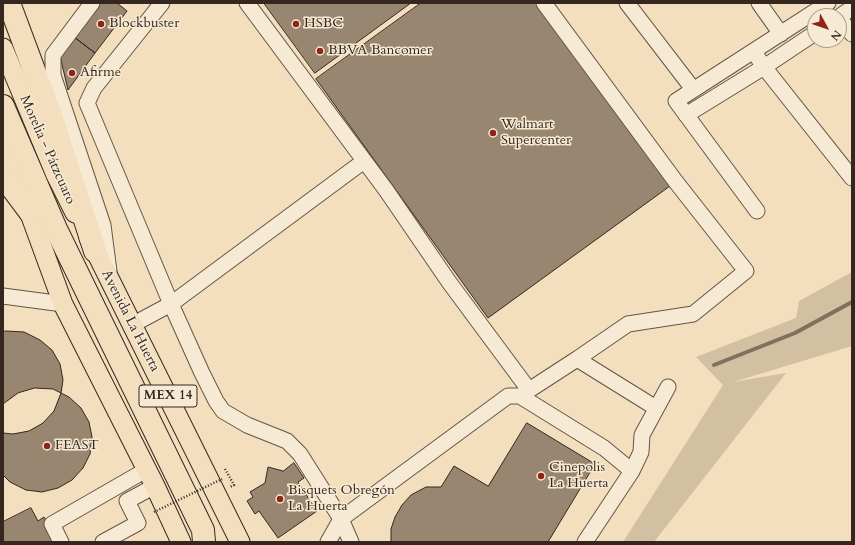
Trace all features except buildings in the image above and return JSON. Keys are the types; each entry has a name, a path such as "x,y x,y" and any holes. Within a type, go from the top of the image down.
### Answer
{"highway":[{"path":"9,3 50,113 95,251"},
{"path":"3,106 56,229 203,530 204,542"},
{"path":"3,176 30,212"}],"main road":[{"name":"Morelia - Pátzcuaro","path":"3,48 56,175 95,251"},
{"path":"3,140 63,304 181,542"},
{"name":"Avenida La Huerta","path":"95,251 240,542"}],"street":[{"path":"92,3 53,55 53,75 103,225 110,282"},
{"path":"162,3 94,88 87,103 171,304 216,401 223,411 247,425 287,441 300,454 341,519 351,542"},
{"path":"247,3 364,161 449,282 524,393 604,448 632,471"},
{"path":"328,542 341,519 508,396 524,393 628,324 693,314 746,272 676,182 544,3"},
{"path":"627,3 693,90"},
{"path":"759,3 781,34"},
{"path":"757,211 676,101 828,3"},
{"path":"686,115 764,67 807,38"},
{"path":"754,52 764,67 852,178"},
{"path":"132,325 171,304 364,161"},
{"path":"3,296 63,304"},
{"path":"577,359 656,408"},
{"path":"585,542 632,471 641,452 642,435 668,387"},
{"path":"61,542 52,524 150,478"},
{"path":"103,542 138,523 127,501 150,478"}],"path":[{"path":"154,512 222,479"}],"shaded area":[{"path":"852,272 852,346 733,382 786,373 654,542 623,542 723,385 696,357 796,318 799,301"}],"waterway":[{"path":"714,365 795,333 852,302"}],"place":[{"name":"Blockbuster","path":"101,24"},
{"name":"HSBC","path":"296,24"},
{"name":"BBVA Bancomer","path":"320,51"},
{"name":"Afirme","path":"72,73"},
{"name":"Walmart Supercenter","path":"493,133"},
{"name":"FEAST","path":"47,446"},
{"name":"Cinepolis La Huerta","path":"541,476"},
{"name":"Bisquets Obregón La Huerta","path":"280,499"}]}
